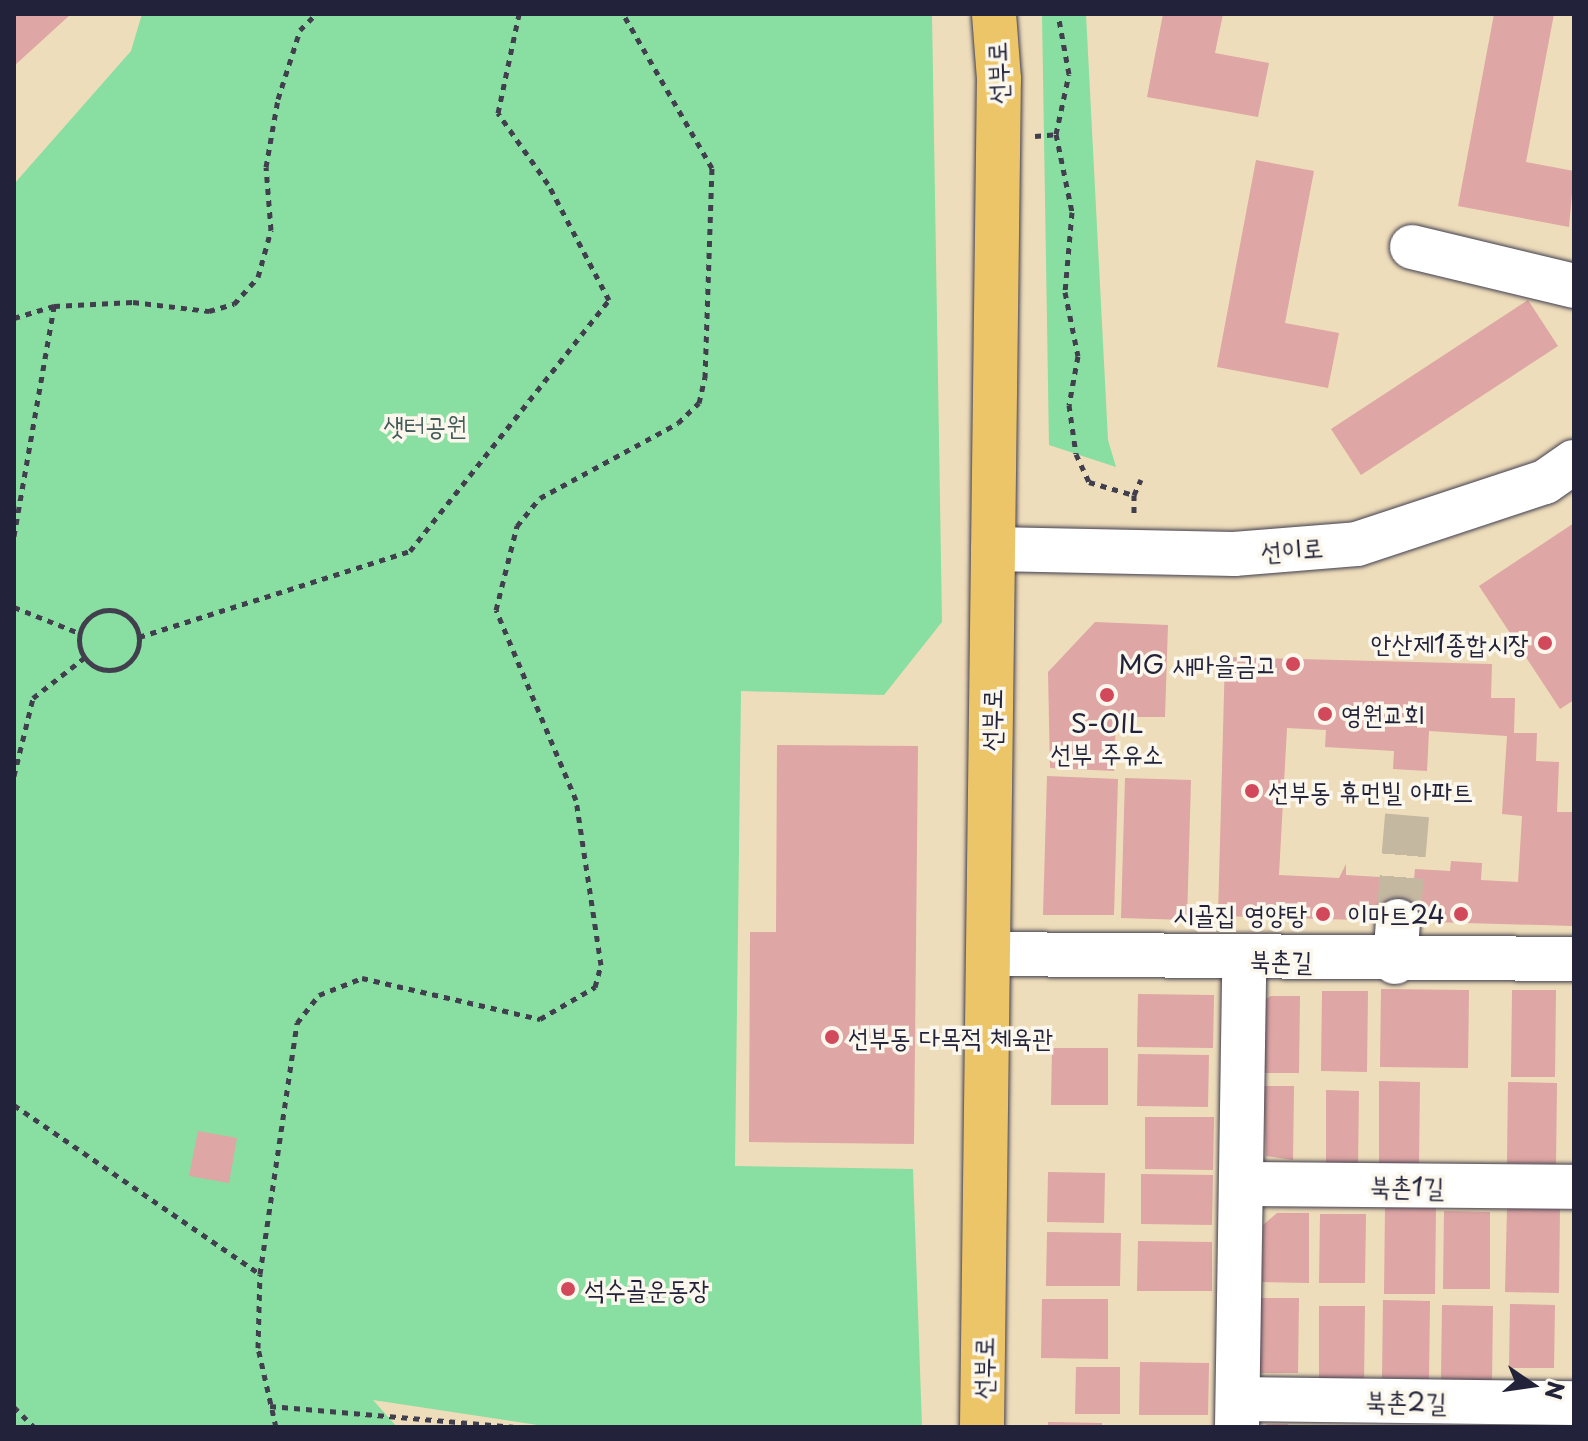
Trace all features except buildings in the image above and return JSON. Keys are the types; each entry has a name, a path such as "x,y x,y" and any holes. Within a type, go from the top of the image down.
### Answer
{"main road":[{"name":"선부로","path":"982,1427 998,140 994,14"}],"street":[{"path":"1412,247 1574,286"},
{"name":"선이로","path":"993,549 1133,552 1357,544 1545,482 1574,462"},
{"name":"북촌길","path":"988,954 1244,959 1396,941 1574,959"},
{"path":"1238,1413 1244,959"},
{"name":"북촌1길","path":"1241,1184 1574,1187"},
{"name":"북촌2길","path":"1238,1413 1574,1403"}],"path":[{"path":"14,318 54,306 133,302 209,311 234,304 258,277 271,230 266,167 278,99 300,30 316,14"},
{"path":"139,637 410,551 609,300 548,184 498,113 519,14"},
{"path":"276,1427 258,1348 260,1274 297,1023 319,995 362,978 540,1019 595,987 601,965 576,800 496,610 517,526 540,498 678,423 699,403 705,378 712,168 623,14"},
{"path":"1058,14 1069,74 1056,134 1072,212 1065,292 1078,356 1069,405 1076,454 1089,482 1134,495"},
{"path":"998,140 1056,134"},
{"path":"14,536 54,306"},
{"path":"1133,552 1134,495 1141,479"},
{"path":"14,607 79,633"},
{"path":"112,609 131,618 139,637 134,656 119,668 100,669 84,658 79,633 92,614 112,609"},
{"path":"14,776 16,755 33,698 84,658"},
{"path":"14,1105 260,1274"},
{"path":"270,1406 513,1427"},
{"path":"14,1407 34,1427"}],"green space":[{"name":"샛터공원","path":"142,14 932,14 942,622 884,695 741,691 735,1166 913,1169 922,1427 551,1427 373,1400 397,1427 14,1427 14,184 131,51"},
{"path":"1042,14 1086,14 1108,440 1116,467 1049,445"}],"tunnel":[{"path":"1398,921 1407,815"}],"place":[{"name":"안산제1종합시장","path":"1545,643"},
{"name":"MG 새마을금고","path":"1293,664"},
{"name":"S-OIL 선부 주유소","path":"1107,695"},
{"name":"영원교회","path":"1325,714"},
{"name":"선부동 휴먼빌 아파트","path":"1252,791"},
{"name":"시골집 영양탕","path":"1323,914"},
{"name":"이마트24","path":"1461,914"},
{"name":"선부동 다목적 체육관","path":"832,1037"},
{"name":"석수골운동장","path":"568,1289"}]}
